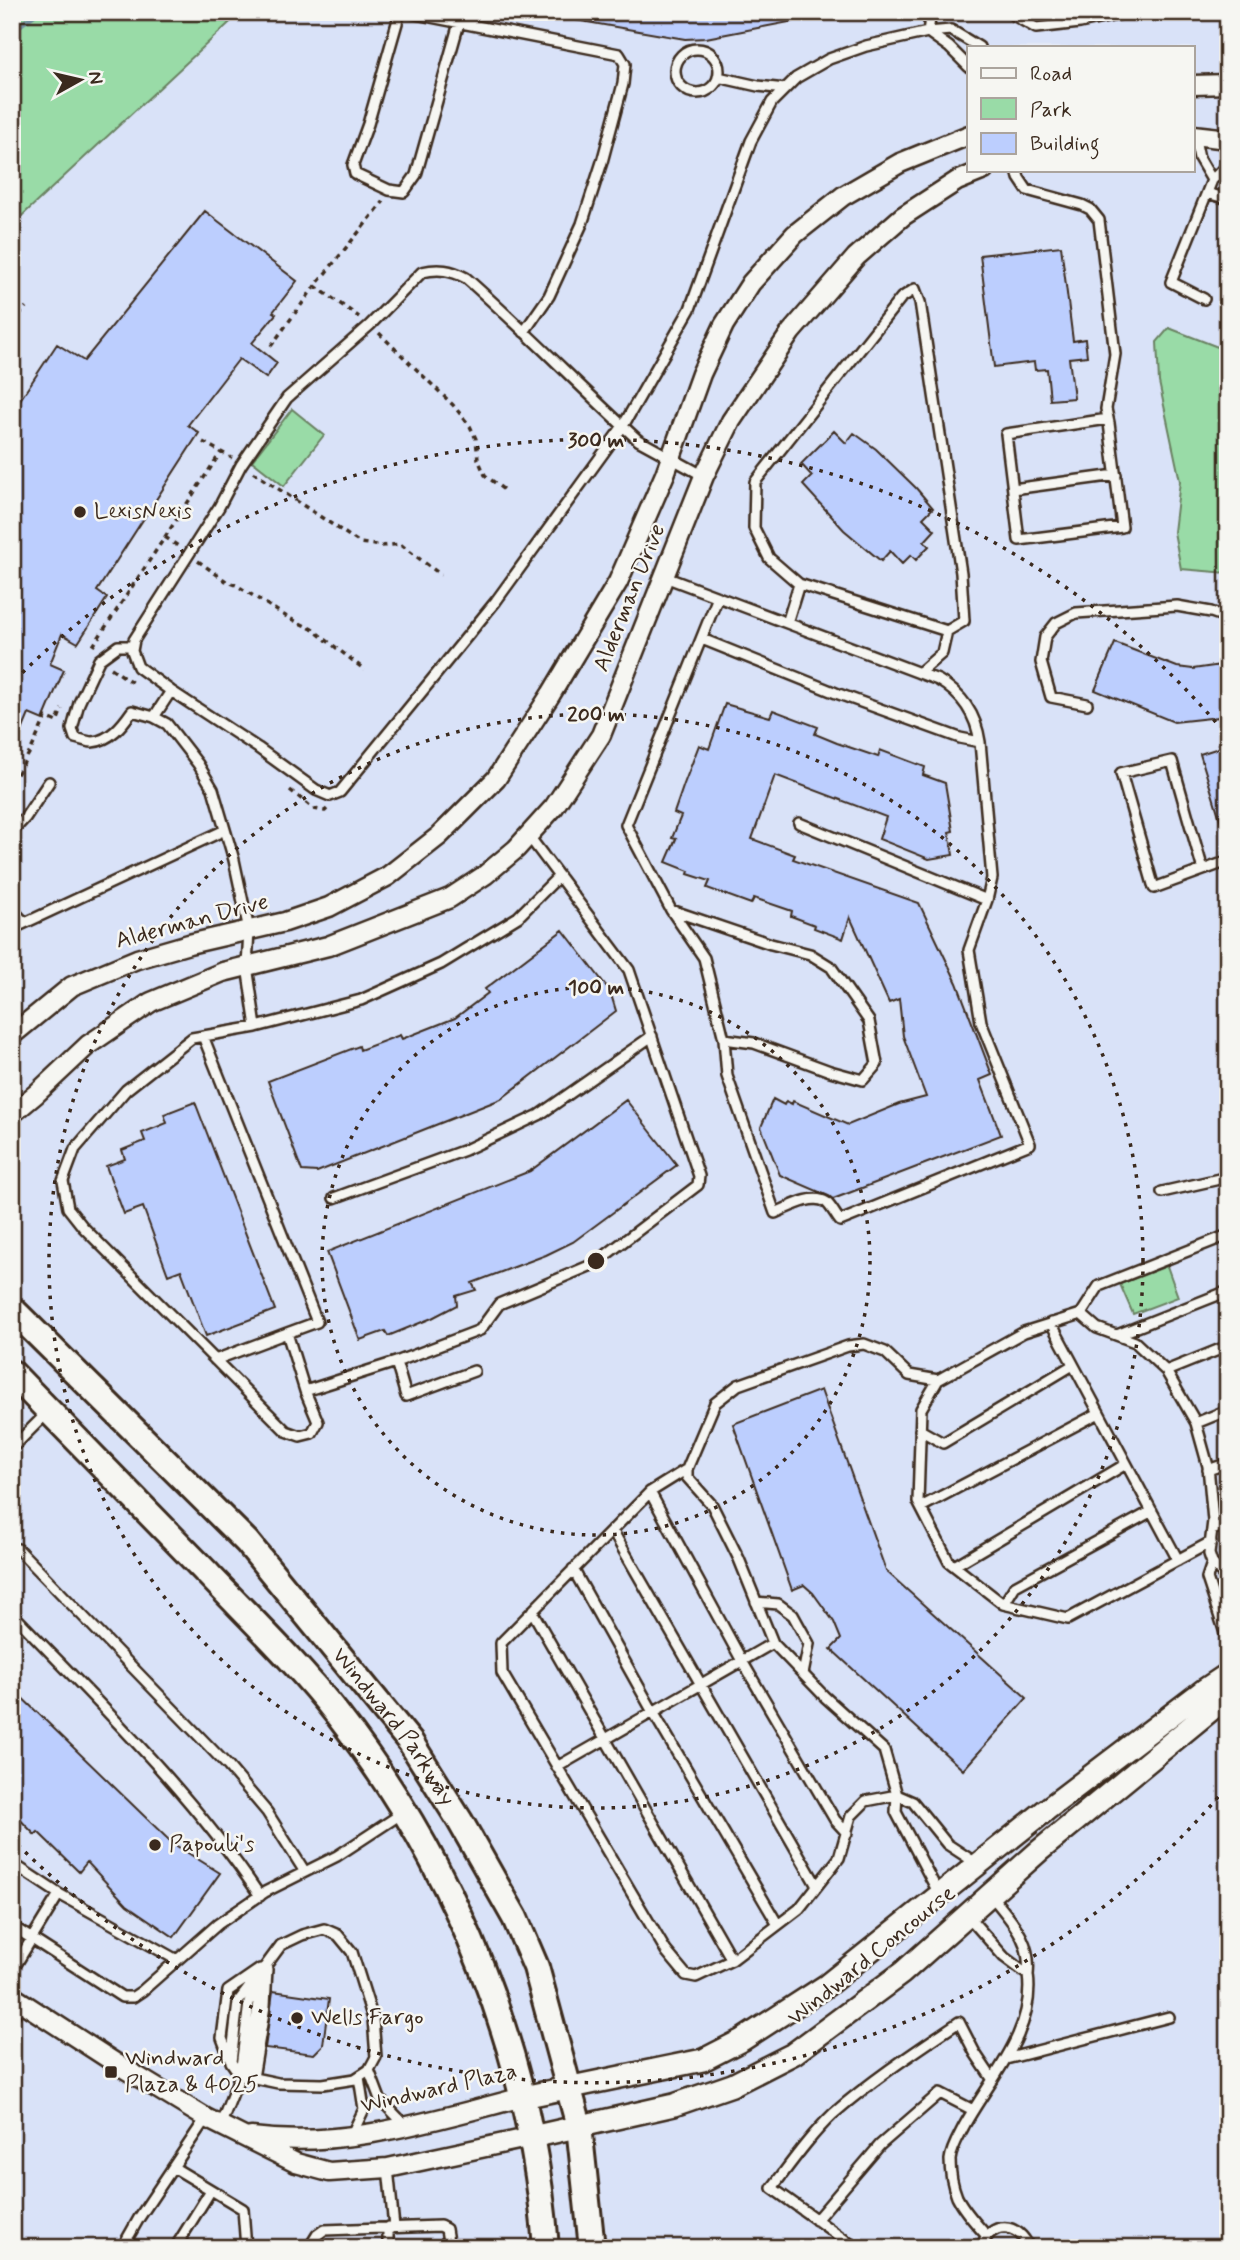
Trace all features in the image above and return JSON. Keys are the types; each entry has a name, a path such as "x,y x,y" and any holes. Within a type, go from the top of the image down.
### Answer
{"main road":[{"name":"Windward Parkway","path":"12,1309 247,1542 411,1742 460,1821 515,1918 536,1967 579,2126 592,2248"},
{"name":"Windward Parkway","path":"12,1373 280,1648 336,1713 405,1811 453,1899 492,1994 523,2097 532,2137 546,2248"}],"street":[{"path":"1194,85 1228,84"},
{"path":"1194,135 1228,139"},
{"name":"Alderman Drive","path":"12,1035 72,986 137,959 285,922 329,907 388,876 439,836 496,779 618,582 670,459 701,374 724,325 751,283 795,234 843,196 900,163 967,136"},
{"name":"Alderman Drive","path":"12,1114 88,1045 151,1002 223,972 328,946 450,898 485,875 516,849 554,807 601,735 704,476 731,422 791,332 856,257 903,216 957,181 979,172"},
{"name":"Windward Concourse","path":"569,2086 704,2060 742,2040 827,1985 1056,1802 1228,1674"},
{"name":"Windward Concourse","path":"532,2137 674,2105 732,2085 793,2054 902,1973 1039,1851 1228,1696"},
{"name":"Windward Plaza","path":"18,1999 117,2064 213,2122 296,2163 329,2172 388,2168 532,2137"},
{"name":"Windward Plaza","path":"237,2135 306,2140 350,2136 408,2127 569,2086"}],"lane":[{"path":"459,23 416,175 404,192 389,190 355,174 353,165 368,124 399,16 405,12 619,54 625,64 623,84 603,162 582,224 549,296 524,332"},
{"path":"928,32 931,12"},
{"path":"1008,12 1036,29 1131,12"},
{"path":"704,476 638,440 623,426 524,332 466,278 453,271 434,269 422,272 370,325 287,398 241,465 219,507 134,640 132,652 138,667 316,790 330,796 340,792 496,601 623,426 690,309 751,141 772,102 796,78 829,59 866,46 928,32 951,30 977,46"},
{"path":"928,32 967,64"},
{"path":"693,49 700,49 713,56 719,69 718,76 704,92 690,92 678,83 675,69 681,56 693,49"},
{"path":"718,76 758,86 785,89"},
{"path":"1194,139 1199,158 1212,180"},
{"path":"1204,299 1171,282 1212,180 1228,164"},
{"path":"1018,172 1027,190 1082,205 1090,209 1099,220 1115,354 1106,409 1108,419 1116,475 1122,527 1019,540 1006,434 1108,419"},
{"path":"1207,193 1228,199"},
{"path":"919,673 942,653 947,631 964,621 961,573 915,289 901,298 755,482 754,528 769,558 799,584 947,631"},
{"path":"1013,489 1116,475"},
{"path":"665,577 787,623 919,673 954,689 969,707 978,732 992,878 969,950 981,1022 1030,1144 840,1221 826,1202 816,1200 804,1201 775,1213 727,1076 724,1039 704,958 671,909 626,825 718,597"},
{"path":"787,623 799,584"},
{"path":"1087,704 1051,697 1041,662 1045,637 1056,623 1076,613 1177,606 1228,618"},
{"path":"702,639 836,693 960,738 980,742"},
{"path":"133,646 118,646 99,660 79,703 72,733 75,738 93,742 120,728 132,711 167,724 198,764 213,789 234,860 249,930 247,966 256,1027"},
{"path":"154,717 171,691"},
{"path":"1203,870 1172,761 1121,773 1154,888 1228,861"},
{"path":"12,832 25,818 49,782"},
{"path":"799,823 987,900"},
{"path":"12,929 225,830"},
{"path":"305,1391 396,1362 480,1330 499,1304 594,1264 698,1185 699,1176 629,970 528,835"},
{"path":"287,1333 318,1422 312,1433 300,1436 286,1431 82,1227 68,1208 63,1181 75,1149 126,1090 192,1038 256,1027 361,1000 442,964 518,917 559,876"},
{"path":"12,909 24,922"},
{"path":"671,909 771,944 810,954 831,967 869,1021 877,1065 863,1080 830,1071 754,1042 724,1039"},
{"path":"203,1036 317,1322 215,1360"},
{"path":"334,1198 465,1150 539,1115 652,1036"},
{"path":"1162,1192 1228,1177"},
{"path":"1211,1542 1068,1619 1004,1604 949,1562 918,1502 921,1409 938,1380 1024,1332 1081,1314 1099,1286 1228,1235"},
{"path":"1117,1335 1228,1291"},
{"path":"1081,1314 1097,1328 1135,1342 1166,1371 1196,1423 1209,1470 1212,1530 1209,1554 1212,1563 1228,1580"},
{"path":"1051,1323 1178,1560"},
{"path":"938,1380 909,1375 885,1352 864,1344 848,1346 738,1385 715,1403 687,1469 687,1477 712,1505 773,1643 825,1697 884,1750 897,1795 896,1812 940,1895"},
{"path":"1166,1371 1228,1346"},
{"path":"396,1362 406,1396 474,1371"},
{"path":"920,1430 943,1443 1073,1365"},
{"path":"1196,1423 1228,1410"},
{"path":"12,1448 50,1411"},
{"path":"921,1507 1099,1413"},
{"path":"1209,1470 1228,1463"},
{"path":"954,1566 1126,1464"},
{"path":"687,1469 650,1492 500,1643 502,1673 666,1951 686,1975 696,1977 732,1960 799,1909 839,1858 851,1816 866,1801 897,1795 913,1802 947,1844 977,1864"},
{"path":"650,1492 742,1661 835,1820 846,1833"},
{"path":"1004,1604 1015,1586 1152,1511"},
{"path":"1212,1530 1228,1524"},
{"path":"611,1530 817,1886"},
{"path":"12,1549 18,1549 228,1766 267,1812 305,1872"},
{"path":"1212,1563 1207,1578 1228,1642"},
{"path":"573,1569 778,1925"},
{"path":"756,1602 778,1605 793,1615 809,1644 803,1674"},
{"path":"532,1611 732,1960"},
{"path":"12,1613 162,1770 203,1817 260,1896"},
{"path":"557,1767 773,1643"},
{"path":"12,1926 122,1997 133,1997 218,1924 260,1896 337,1856 405,1811"},
{"path":"12,1863 59,1894 177,1960"},
{"path":"12,1971 59,1894"},
{"path":"987,2236 958,2199 952,2181 950,2159 973,2110 1006,2059 1023,2020 1028,2001 1030,1959 1016,1928 990,1894"},
{"path":"967,1915 1015,1968 1028,1975"},
{"path":"231,2062 238,2002 267,1964 281,1945 324,1929 338,1935 352,1952 373,2019 376,2057 369,2070 355,2080 323,2084 278,2083 246,2076 231,2062 222,2038 228,1991 267,1964"},
{"path":"122,2248 173,2167 213,2122 246,2076 265,2006 267,1964"},
{"path":"246,2076 248,2003 267,1964"},
{"path":"12,2018 18,1999"},
{"path":"1006,2059 1169,2017"},
{"path":"856,2248 772,2188 809,2141 833,2115 906,2057 959,2022 993,2080"},
{"path":"369,2070 380,2099 408,2127"},
{"path":"350,2136 364,2109 359,2077"},
{"path":"816,2220 880,2145 940,2093 973,2110"},
{"path":"173,2167 243,2208 246,2248"},
{"path":"388,2168 391,2227 388,2248"},
{"path":"175,2248 211,2190"},
{"path":"309,2248 317,2235 324,2230 440,2226 446,2229 449,2248"},
{"path":"981,2248 987,2236 999,2228 1021,2234 1029,2248"}],"path":[{"path":"271,346 315,286 385,200 389,190"},
{"path":"315,286 370,325 444,397 470,426 485,475 504,490"},
{"path":"12,323 26,307"},
{"path":"204,442 360,543 382,546 400,544 441,575"},
{"path":"87,655 221,452"},
{"path":"165,537 226,582 236,585 287,617 312,629 365,670"},
{"path":"12,783 46,717 57,722 67,700"}],"shaded area":[{"path":"241,12 1228,12 1228,2248 12,2248 12,225"}],"green space":[{"path":"12,12 241,12 12,225"},
{"path":"1169,328 1228,351 1228,573 1181,569 1174,532 1180,481 1159,382 1157,342"},
{"path":"292,409 324,435 284,486 252,461"},
{"path":"1167,1266 1178,1297 1133,1314 1120,1284"}],"building":[{"path":"576,12 804,12 805,19 706,38 685,39 575,20"},
{"name":"LexisNexis","path":"205,211 297,281 273,312 276,314 252,343 277,363 266,378 239,359 188,425 199,433 97,591 107,598 78,643 62,634 50,664 64,670 43,720 29,714 12,755 12,412 57,344 84,361"},
{"path":"1061,246 1073,341 1085,339 1087,356 1069,358 1074,398 1050,400 1047,369 1035,370 1034,362 994,367 980,255"},
{"path":"834,431 846,443 854,433 876,449 933,508 923,518 935,530 924,542 929,546 916,560 911,555 902,564 890,551 881,561 844,530 803,485 812,476 801,464"},
{"path":"1115,643 1177,667 1193,669 1228,664 1228,716 1174,722 1095,690"},
{"path":"725,704 770,717 773,710 818,727 815,734 837,743 878,757 880,750 925,767 923,775 945,783 953,831 949,832 953,855 929,859 879,839 886,817 775,775 752,839 795,855 793,859 919,903 957,983 992,1075 980,1080 1001,1135 833,1199 780,1175 761,1127 773,1099 784,1105 786,1101 792,1104 793,1101 848,1125 899,1104 926,1097 903,1036 899,999 889,1003 850,917 843,939 791,916 792,911 754,898 751,904 707,888 710,881 688,874 689,871 666,862 676,839 672,838 681,816 674,813 684,784 699,745 709,749"},
{"path":"1228,745 1228,831 1224,832 1200,754"},
{"path":"563,930 610,991 616,1011 501,1099 317,1172 302,1171 268,1081 359,1046 360,1050 400,1035 402,1039 455,1018 488,993 485,989"},
{"path":"626,1100 677,1165 573,1242 472,1283 476,1290 456,1296 457,1305 432,1318 388,1336 385,1331 360,1340 327,1252 530,1171"},
{"path":"195,1102 275,1310 206,1336 181,1270 168,1275 143,1207 124,1214 106,1166 125,1159 122,1150 145,1141 142,1133 167,1123 164,1114"},
{"path":"821,1390 886,1571 1027,1698 963,1770 831,1649 841,1639 834,1622 813,1593 804,1585 792,1590 733,1424"},
{"path":"12,1688 172,1843 220,1873 174,1937 127,1905 87,1862 79,1872 38,1832 35,1835 12,1811"},
{"name":"Wells Fargo","path":"273,1991 329,1999 323,2045 314,2054 265,2048"}],"waterway":[{"path":"12,31 38,12"}],"place":[{"name":"LexisNexis","path":"80,512"},
{"name":"Papouli's","path":"155,1845"},
{"name":"Wells Fargo","path":"297,2018"},
{"name":"Windward Plaza & 4025","path":"111,2072"}]}
